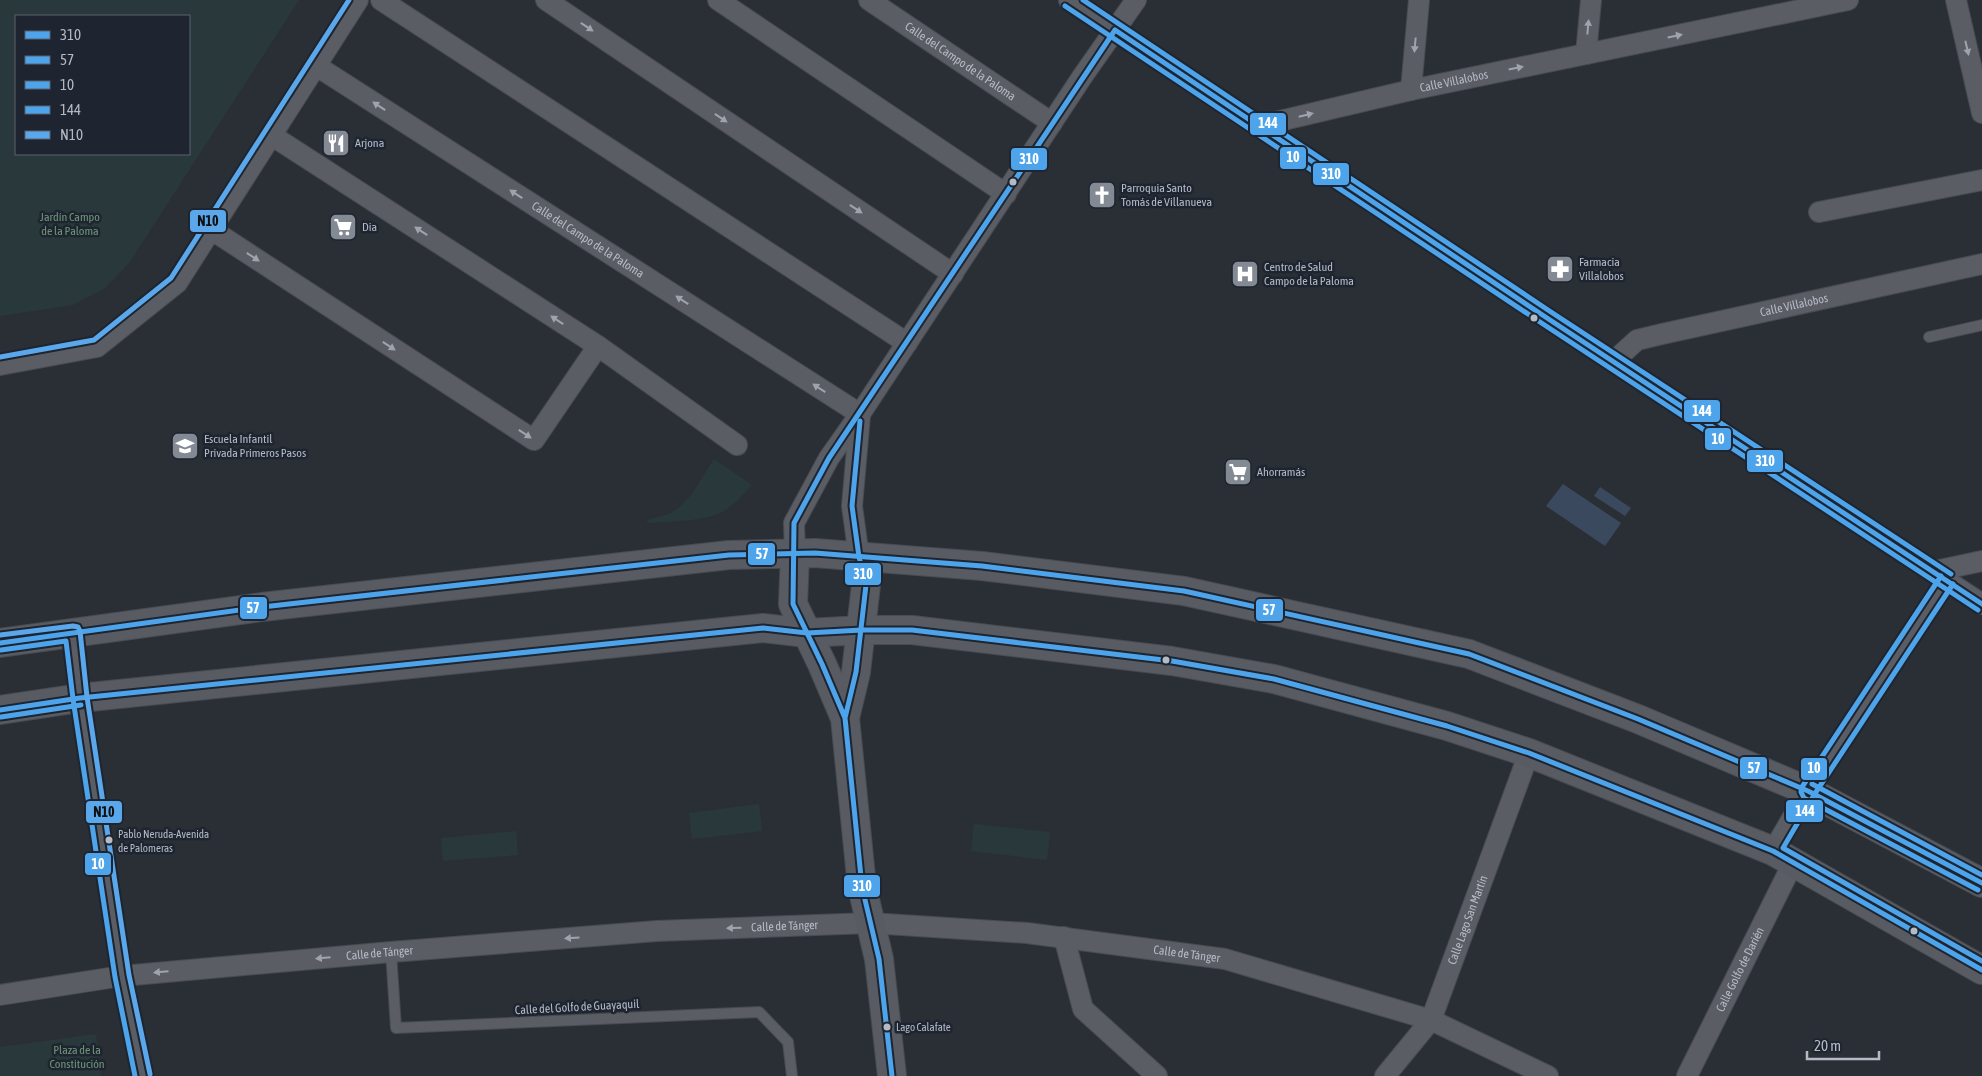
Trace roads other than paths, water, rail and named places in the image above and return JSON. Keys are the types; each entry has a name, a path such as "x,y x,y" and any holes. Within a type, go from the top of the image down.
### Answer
{"main road":[{"path":"0,643 262,607 730,555 815,553 982,566 1184,592 1469,654 1638,719 1808,791 1982,883"},
{"path":"795,554 793,604 845,718 862,887 879,959 892,1076"},
{"path":"845,718 856,672 866,586 859,557"},
{"path":"0,710 80,698 763,628 807,633 912,630 1172,661 1274,679 1447,726 1529,753 1783,857 1982,970"}],"street":[{"path":"0,364 97,347 177,283 358,0"},
{"path":"381,0 907,343"},
{"path":"546,0 953,274"},
{"path":"718,0 1006,194"},
{"name":"Calle del Campo de la Paloma","path":"868,0 1052,123"},
{"path":"1069,0 1982,604"},
{"path":"795,554 794,522 830,458 1052,123 1136,0"},
{"name":"Calle Villalobos","path":"1411,90 1419,0"},
{"path":"1586,54 1591,0"},
{"name":"Calle Villalobos","path":"1258,126 1411,90 1848,0"},
{"path":"1956,0 1982,113"},
{"name":"Calle del Campo de la Paloma","path":"315,65 860,414"},
{"path":"271,135 598,346 738,445"},
{"path":"1819,212 1982,180"},
{"path":"212,230 534,440 598,346"},
{"name":"Calle Villalobos","path":"1614,361 1637,340 1982,264"},
{"path":"859,557 852,506 860,414"},
{"path":"1808,791 1941,576 1982,561"},
{"path":"73,633 80,698 122,976 143,1076"},
{"name":"Calle Lago San Martín","path":"1385,1076 1431,1020 1529,753"},
{"name":"Calle Golfo de Darién","path":"1687,1076 1783,857 1808,791"},
{"name":"Calle de Tánger","path":"0,995 122,976 391,952 657,931 870,923 1027,933 1225,958 1431,1020 1548,1076"},
{"path":"1064,937 1083,1009 1157,1076"}],"lane":[{"path":"1929,337 1982,325"},
{"name":"Calle del Golfo de Guayaquil","path":"391,952 396,1028 758,1012 788,1042 792,1076"}],"water":[{"path":"1563,484 1621,523 1605,546 1546,506"},
{"path":"1600,487 1631,508 1625,516 1594,496"}],"place":[{"name":"Arjona","path":"336,143"},
{"name":"Parroquia Santo Tomás de Villanueva","path":"1102,195"},
{"name":"Dia","path":"343,227"},
{"name":"Farmacia Villalobos","path":"1560,269"},
{"name":"Centro de Salud Campo de la Paloma","path":"1245,274"},
{"name":"Escuela Infantil Privada Primeros Pasos","path":"185,446"},
{"name":"Ahorramás","path":"1238,472"},
{"name":"Pablo Neruda-Avenida de Palomeras","path":"109,840"},
{"name":"Lago Calafate","path":"887,1027"}],"park label":[{"name":"Jardín Campo de la Paloma","path":"70,224"},
{"name":"Plaza de la Constitución","path":"77,1057"}]}
